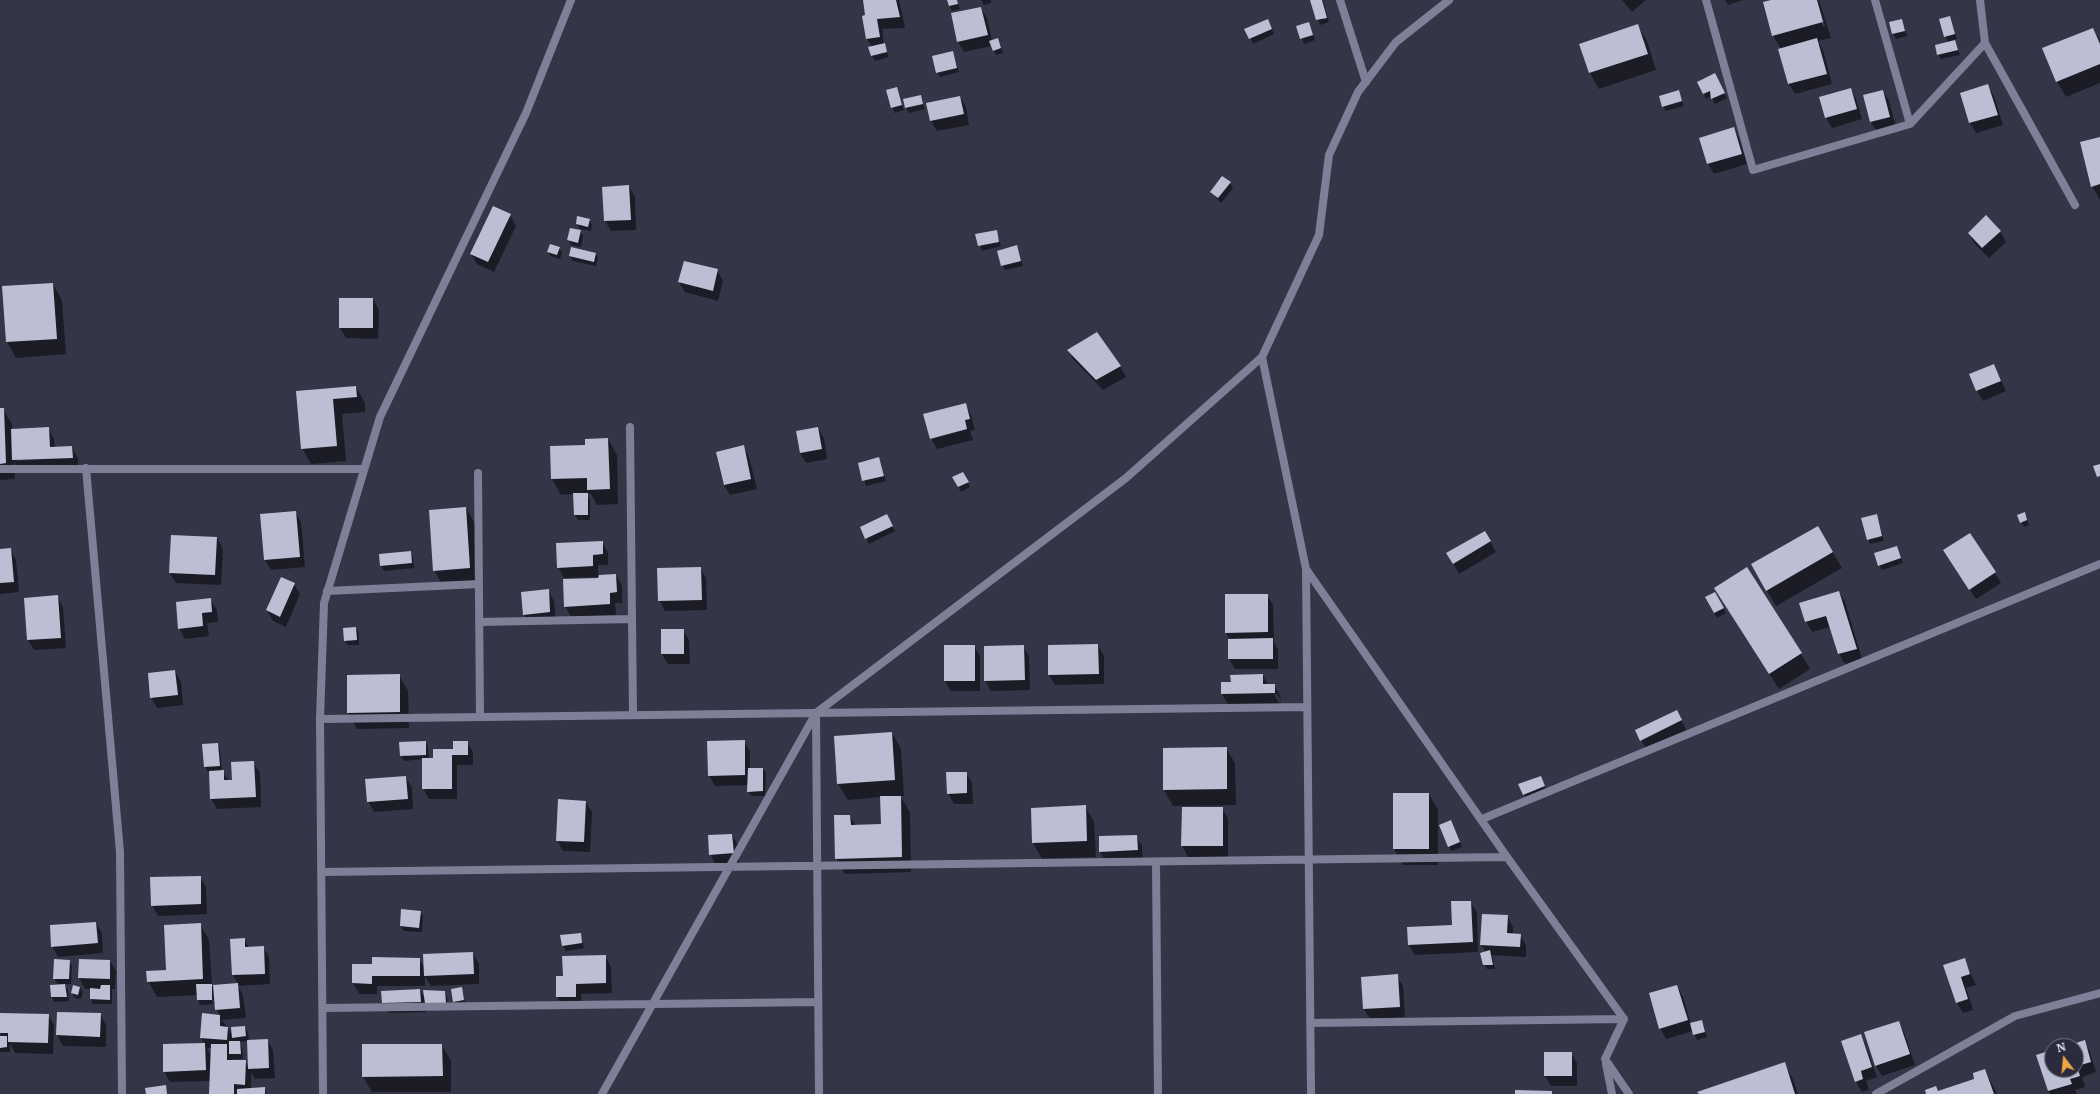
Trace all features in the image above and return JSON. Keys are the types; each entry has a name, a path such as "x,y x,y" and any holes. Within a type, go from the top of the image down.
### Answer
{"street":[{"path":"323,1094 320,719 324,603 363,469 380,417 526,113 571,0"},
{"path":"1340,0 1366,82"},
{"path":"602,1094 728,867 816,713 1126,478 1262,357 1319,235 1330,156 1358,92 1396,42 1449,0"},
{"path":"1706,0 1753,170 1910,124 1984,43"},
{"path":"1875,0 1910,124"},
{"path":"1980,0 1984,43 2075,205"},
{"path":"1262,357 1306,569 1311,1094"},
{"path":"630,427 633,715"},
{"path":"86,468 120,852 122,1094"},
{"path":"0,469 363,469"},
{"path":"478,473 480,717"},
{"path":"1482,819 2100,564"},
{"path":"1306,569 1482,819 1507,857 1624,1019"},
{"path":"327,591 479,584"},
{"path":"479,622 632,619"},
{"path":"320,719 1307,707"},
{"path":"816,713 819,1094"},
{"path":"321,872 1507,857"},
{"path":"1156,862 1158,1094"},
{"path":"1876,1094 2015,1016 2100,993"},
{"path":"322,1008 818,1002"},
{"path":"1310,1022 1624,1019"},
{"path":"1612,1094 1605,1059 1624,1019"},
{"path":"1605,1059 1629,1094"}],"building":[{"path":"863,0 896,0 900,17 877,19 880,37 866,39 862,16 865,15"},
{"path":"947,0 957,0 958,4 949,6"},
{"path":"1310,0 1322,0 1327,18 1316,20"},
{"path":"1771,0 1817,0 1823,22 1772,36 1763,2"},
{"path":"981,7 988,35 957,42 951,13"},
{"path":"1950,16 1955,34 1944,37 1939,19"},
{"path":"1268,19 1272,29 1249,39 1244,29"},
{"path":"1902,19 1905,31 1892,34 1889,22"},
{"path":"1309,22 1313,35 1300,39 1296,26"},
{"path":"1638,24 1648,54 1589,73 1579,44"},
{"path":"2093,28 2100,44 2100,64 2056,82 2042,48"},
{"path":"998,38 1001,48 993,51 989,41"},
{"path":"1817,38 1827,74 1788,84 1778,49"},
{"path":"1955,40 1958,50 1937,55 1935,45"},
{"path":"885,43 887,52 871,56 868,47"},
{"path":"953,51 957,68 936,73 932,56"},
{"path":"1715,73 1725,93 1711,99 1710,91 1703,94 1697,82"},
{"path":"1988,84 1998,115 1969,123 1960,93"},
{"path":"897,87 902,105 891,108 886,90"},
{"path":"1851,88 1857,109 1825,118 1819,97"},
{"path":"1679,90 1682,101 1662,107 1659,96"},
{"path":"1883,90 1890,117 1870,122 1863,95"},
{"path":"921,95 923,104 905,108 903,99"},
{"path":"960,96 964,114 930,121 926,103"},
{"path":"1734,127 1742,154 1707,164 1699,138"},
{"path":"2100,137 2100,184 2091,187 2080,142"},
{"path":"1222,176 1231,182 1218,198 1210,192"},
{"path":"629,185 631,220 604,221 602,187"},
{"path":"493,206 511,214 488,262 470,254"},
{"path":"1986,215 2001,231 1982,248 1968,233"},
{"path":"577,216 590,219 588,227 576,224"},
{"path":"570,228 581,230 578,243 567,240"},
{"path":"997,230 999,242 978,246 975,234"},
{"path":"550,244 560,247 557,255 547,252"},
{"path":"1017,245 1021,261 1001,266 997,251"},
{"path":"571,247 596,253 594,262 569,256"},
{"path":"684,261 718,269 713,291 678,282"},
{"path":"53,283 57,339 6,342 2,286"},
{"path":"339,298 373,298 373,328 339,328"},
{"path":"1097,332 1121,366 1096,380 1067,350"},
{"path":"1994,364 2001,381 1976,391 1969,374"},
{"path":"356,386 357,397 333,399 337,446 301,449 296,391"},
{"path":"966,403 970,419 965,420 967,429 930,439 923,414"},
{"path":"0,408 4,408 6,463 0,464"},
{"path":"49,427 50,447 72,446 73,458 12,460 11,429"},
{"path":"818,427 822,449 800,453 796,431"},
{"path":"608,438 610,489 587,490 587,478 551,479 550,446 585,445 585,439"},
{"path":"744,445 751,479 724,485 716,452"},
{"path":"879,457 884,476 862,481 858,463"},
{"path":"2100,464 2100,476 2097,477 2093,466"},
{"path":"963,472 969,482 958,487 952,477"},
{"path":"573,493 588,493 588,515 574,515"},
{"path":"466,507 470,568 433,571 429,510"},
{"path":"296,511 300,557 264,560 260,514"},
{"path":"2025,512 2027,520 2020,523 2017,515"},
{"path":"887,514 893,526 865,539 860,527"},
{"path":"1877,514 1882,536 1867,540 1861,518"},
{"path":"1818,526 1833,552 1766,591 1751,564"},
{"path":"1485,531 1491,541 1453,564 1446,553"},
{"path":"1970,533 1996,572 1969,590 1943,550"},
{"path":"171,535 217,537 215,575 169,573"},
{"path":"603,541 603,554 593,555 593,566 557,568 556,543"},
{"path":"1897,546 1901,558 1878,566 1874,553"},
{"path":"11,548 14,582 0,583 0,549"},
{"path":"411,551 412,563 380,566 379,554"},
{"path":"701,567 702,600 658,601 657,568"},
{"path":"1747,567 1802,653 1769,674 1714,588"},
{"path":"616,574 617,592 610,593 610,604 564,607 563,579 598,578 599,575"},
{"path":"281,577 295,583 280,617 266,610"},
{"path":"549,589 550,612 523,615 521,592"},
{"path":"1839,591 1857,649 1838,654 1826,616 1805,622 1799,603"},
{"path":"1715,592 1724,608 1714,613 1705,597"},
{"path":"1225,594 1268,594 1268,632 1225,633"},
{"path":"58,595 61,638 27,640 24,598"},
{"path":"211,598 212,612 202,613 203,626 178,629 176,602"},
{"path":"356,627 357,640 344,641 343,628"},
{"path":"661,629 684,629 684,654 661,654"},
{"path":"1273,638 1273,659 1228,659 1228,639"},
{"path":"1098,644 1099,674 1048,675 1048,645"},
{"path":"944,645 975,645 975,681 944,681"},
{"path":"1024,645 1025,680 984,681 984,646"},
{"path":"175,670 178,695 150,698 148,673"},
{"path":"400,674 400,712 347,713 347,675"},
{"path":"1263,674 1263,684 1275,684 1275,693 1221,694 1221,682 1231,682 1230,675"},
{"path":"1677,710 1682,720 1640,741 1635,730"},
{"path":"892,732 895,780 837,784 834,736"},
{"path":"745,740 745,775 708,776 707,741"},
{"path":"426,741 426,755 400,756 399,742"},
{"path":"453,741 468,741 468,755 452,755 452,789 422,789 422,758 433,758 433,749 453,749"},
{"path":"218,743 220,766 204,767 202,744"},
{"path":"1227,747 1227,789 1163,790 1163,748"},
{"path":"254,761 256,797 210,799 209,771 224,770 224,780 232,780 231,762"},
{"path":"748,768 763,768 763,791 747,792"},
{"path":"946,772 967,772 967,793 947,794"},
{"path":"406,776 408,799 367,802 365,779"},
{"path":"1541,776 1545,786 1523,795 1518,784"},
{"path":"1393,793 1429,793 1429,849 1393,849"},
{"path":"880,796 901,796 902,857 835,859 834,815 850,815 851,825 881,824"},
{"path":"558,799 586,801 584,842 556,841"},
{"path":"1086,805 1087,841 1032,843 1031,808"},
{"path":"1182,807 1223,807 1223,846 1181,846"},
{"path":"1451,820 1460,842 1448,847 1439,825"},
{"path":"732,834 734,853 709,855 708,835"},
{"path":"1137,835 1138,850 1099,852 1099,836"},
{"path":"201,876 201,904 151,906 150,877"},
{"path":"1451,901 1471,901 1473,942 1408,945 1407,927 1452,925"},
{"path":"401,909 421,911 419,928 400,926"},
{"path":"1482,914 1508,915 1507,933 1521,934 1520,947 1480,945"},
{"path":"96,922 98,943 51,947 50,925"},
{"path":"201,923 203,979 147,982 146,971 166,970 164,925"},
{"path":"581,933 582,943 562,946 560,935"},
{"path":"245,938 245,947 264,946 265,974 232,975 230,939"},
{"path":"1490,950 1493,965 1483,965 1480,953"},
{"path":"473,952 474,974 424,976 423,954"},
{"path":"606,955 606,983 576,984 576,997 556,997 556,976 563,976 562,956"},
{"path":"372,957 420,958 420,976 372,976 372,984 352,983 352,964 372,964"},
{"path":"1965,958 1970,974 1961,977 1968,999 1956,1003 1943,965"},
{"path":"54,959 70,960 69,979 53,979"},
{"path":"79,959 110,960 110,979 78,978"},
{"path":"1398,974 1400,1007 1363,1009 1361,977"},
{"path":"238,983 240,1008 215,1010 213,985"},
{"path":"65,984 67,997 51,997 50,985"},
{"path":"196,984 212,984 212,1000 197,1000"},
{"path":"73,985 80,987 78,995 71,993"},
{"path":"101,985 110,985 110,1000 90,999 90,988 100,989"},
{"path":"1677,985 1688,1020 1659,1029 1649,993"},
{"path":"462,987 464,1000 453,1002 451,989"},
{"path":"420,989 421,1002 382,1003 381,991"},
{"path":"423,990 445,991 446,1003 425,1003"},
{"path":"57,1012 101,1013 100,1037 56,1035"},
{"path":"0,1013 49,1014 48,1043 8,1042 8,1033 0,1033"},
{"path":"202,1013 220,1015 220,1026 228,1027 227,1040 200,1038"},
{"path":"1702,1020 1705,1032 1693,1035 1690,1023"},
{"path":"1899,1021 1910,1054 1875,1066 1864,1032"},
{"path":"245,1026 246,1036 232,1038 231,1027"},
{"path":"1861,1034 1872,1067 1861,1071 1863,1079 1855,1082 1841,1041"},
{"path":"0,1036 7,1036 7,1047 0,1048"},
{"path":"268,1039 269,1068 248,1069 247,1040"},
{"path":"2084,1040 2091,1062 2084,1064"},
{"path":"229,1041 240,1041 241,1054 229,1054"},
{"path":"205,1043 206,1070 163,1072 163,1044"},
{"path":"211,1044 227,1044 227,1060 246,1060 245,1085 234,1084 234,1094 209,1094"},
{"path":"362,1044 442,1044 443,1076 362,1077"},
{"path":"1544,1052 1572,1052 1572,1076 1544,1076"},
{"path":"2044,1052 2044,1078 2073,1078 2070,1079 2072,1084 2048,1091 2036,1055"},
{"path":"1785,1062 1795,1094 1699,1094 1697,1092"},
{"path":"1985,1069 1994,1094 1926,1094 1925,1090 1936,1086 1938,1091 1974,1079 1973,1073"},
{"path":"166,1085 167,1094 146,1094 145,1088"},
{"path":"265,1087 265,1094 237,1094 237,1089"},
{"path":"1515,1090 1552,1091 1552,1094 1515,1094"}]}
